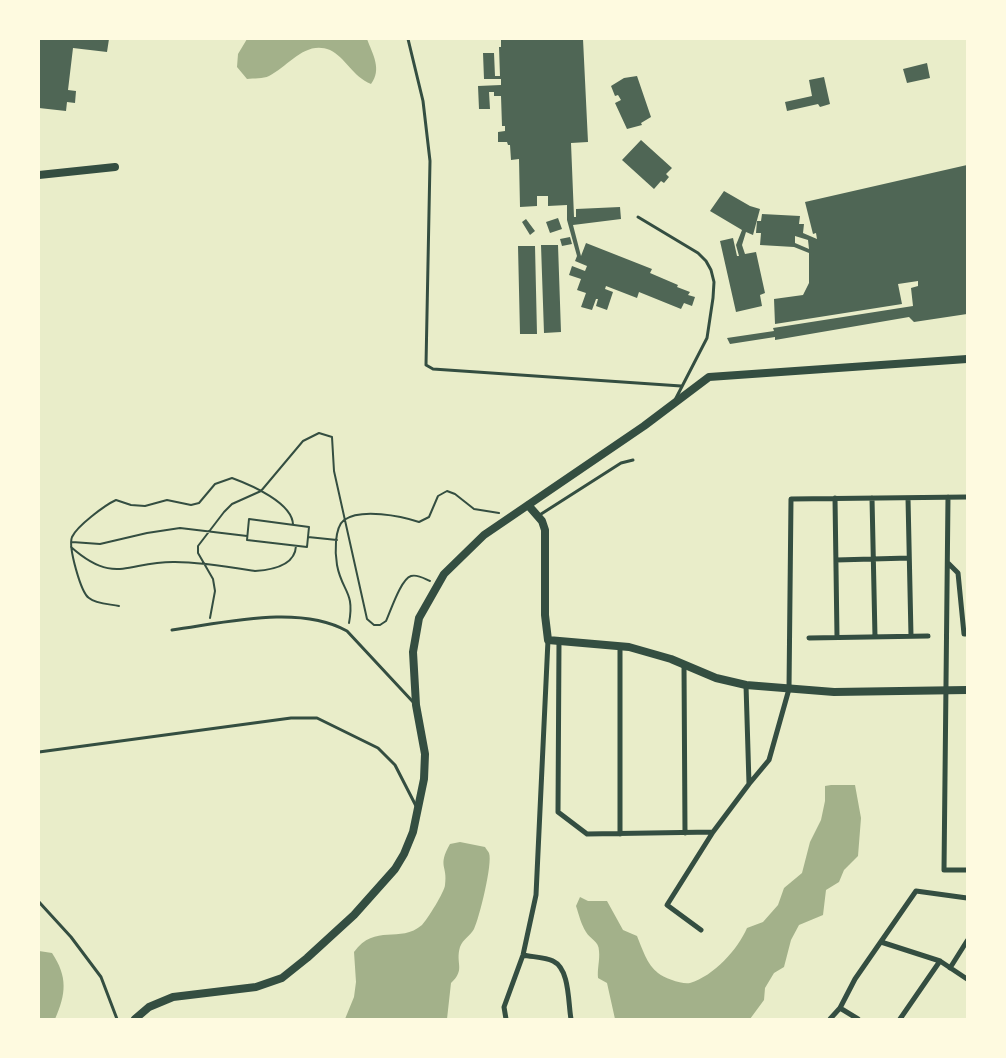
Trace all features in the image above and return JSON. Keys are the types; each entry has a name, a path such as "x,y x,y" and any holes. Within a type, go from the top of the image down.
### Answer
{"street":[{"path":"39,175 115,167"},
{"path":"135,1019 149,1008 172,998 256,987 282,978 354,915 394,869 407,846 418,809 424,779 425,754 416,705 415,635 419,618 437,584 462,554 484,535 673,405 709,377 967,359"},
{"path":"948,497 944,870 967,870"},
{"path":"701,930 667,905 713,832 769,760 789,689 791,499 967,497"},
{"path":"835,498 837,637"},
{"path":"872,498 875,637"},
{"path":"908,498 911,636"},
{"path":"506,1019 504,1007 523,955 536,895 548,640 545,614 546,538 542,521 528,505"},
{"path":"836,560 909,558"},
{"path":"948,563 958,573 964,634 967,634"},
{"path":"809,638 928,636"},
{"path":"548,640 620,647 671,659 716,678 746,684 834,692 947,692 967,690"},
{"path":"559,641 558,812 587,834 713,832"},
{"path":"620,647 620,834"},
{"path":"684,664 684,833"},
{"path":"746,684 750,784"},
{"path":"830,1019 840,1008 855,979 916,891 967,898"},
{"path":"950,968 967,941"},
{"path":"881,942 940,961 967,979"},
{"path":"523,955 552,960 559,965 564,972 571,1019"},
{"path":"900,1019 940,961"},
{"path":"840,1008 858,1019"}],"lane":[{"path":"408,39 423,101 430,161 426,365 433,369 680,386"},
{"path":"638,217 686,245 706,261 714,282 707,338 680,386 673,405"},
{"path":"538,516 622,463 633,460"},
{"path":"172,630 277,617 308,618 334,624 347,631 416,705"},
{"path":"39,752 291,718 318,718 353,734 387,755 395,765 418,809"},
{"path":"39,902 71,937 101,977 116,1019"}],"path":[{"path":"208,625 215,591 213,579 198,553 198,546 218,518 232,504 261,491 303,441 319,433 326,433 332,437 334,444 334,471 367,620 374,625 380,625 386,620 403,581 411,576 418,576 437,584"},
{"path":"119,606 89,599 82,591 71,547 72,538 79,529 116,500 130,505 145,506 167,500 191,505 199,503 215,484 224,479 232,478 261,491 291,513 293,524"},
{"path":"347,631 352,601 342,583 337,566 336,540 344,520 355,516 394,515 420,522 429,517 438,496 447,491 455,494 474,508 514,515"},
{"path":"249,519 309,527 307,547 247,540 247,536 249,519"},
{"path":"72,542 100,544 180,528 247,536"},
{"path":"308,537 336,540"},
{"path":"71,547 85,559 117,570 175,562 267,570 284,564 292,558 296,546"}],"shaded area":[{"path":"247,39 367,39 374,56 376,73 371,84 359,77 335,53 330,50 313,48 305,51 269,76 247,79 237,67 238,54"},
{"path":"855,785 861,818 858,856 844,870 839,882 826,890 823,915 799,925 791,940 784,967 774,973 765,988 764,1000 750,1019 615,1019 607,983 598,978 599,948 584,929 576,906 580,897 588,901 607,901 623,930 637,936 648,961 658,973 683,983 690,983 699,979 724,961 738,944 747,928 763,922 778,905 784,888 802,873 810,842 821,820 825,801 825,786"},
{"path":"460,842 485,847 490,859 485,891 474,929 460,947 459,970 451,983 447,1019 345,1019 354,997 356,982 354,952 362,943 370,938 405,933 422,925 444,888 446,878 443,862 446,852 450,844"},
{"path":"39,951 52,953 63,978 63,993 55,1019 39,1019"}],"building":[{"path":"39,39 109,39 107,52 73,48 68,90 76,91 75,103 67,102 66,111 39,108"},
{"path":"501,39 583,39 588,142 571,143 574,217 576,217 576,209 620,207 621,219 573,225 581,256 586,243 652,269 650,273 690,292 688,295 695,297 692,306 684,303 681,309 639,292 637,298 606,286 605,289 613,292 607,310 596,306 598,299 596,299 592,310 581,307 586,293 577,290 581,279 569,275 572,266 585,271 587,266 575,261 577,256 567,220 567,205 548,206 548,196 537,196 537,206 520,207 519,159 511,160 510,145 507,142 498,142 498,132 505,131 505,126 502,126 501,96 494,96 494,92 489,92 490,109 479,109 478,86 501,85 501,79 484,79 483,53 494,53 495,76 500,76 499,47 501,47"},
{"path":"927,63 930,78 907,83 903,69"},
{"path":"637,76 651,117 641,123 642,125 627,129 615,103 621,100 618,95 615,96 611,86 624,78"},
{"path":"824,77 830,104 820,107 818,104 787,111 785,102 812,96 809,80"},
{"path":"641,140 672,168 666,174 669,177 664,183 661,181 654,189 622,160"},
{"path":"967,165 967,314 914,322 909,317 775,340 775,337 730,344 727,338 774,331 773,328 913,306 911,288 918,286 918,281 898,284 902,304 775,324 774,299 803,295 809,283 809,253 794,247 760,245 761,233 756,233 757,221 761,221 762,214 800,216 799,224 804,224 803,233 817,239 816,233 813,234 805,202","holes":["795,236 808,240 809,249 795,243"]},
{"path":"724,191 750,206 760,209 753,235 746,232 742,245 745,254 756,252 765,293 760,295 762,306 736,312 720,241 733,238 737,256 739,256 736,245 742,230 710,211"},
{"path":"558,218 562,229 550,233 546,222"},
{"path":"526,219 535,231 530,235 522,222"},
{"path":"570,237 572,244 562,246 560,239"},
{"path":"541,245 558,245 561,332 544,333"},
{"path":"518,246 535,246 537,334 520,334"}]}
